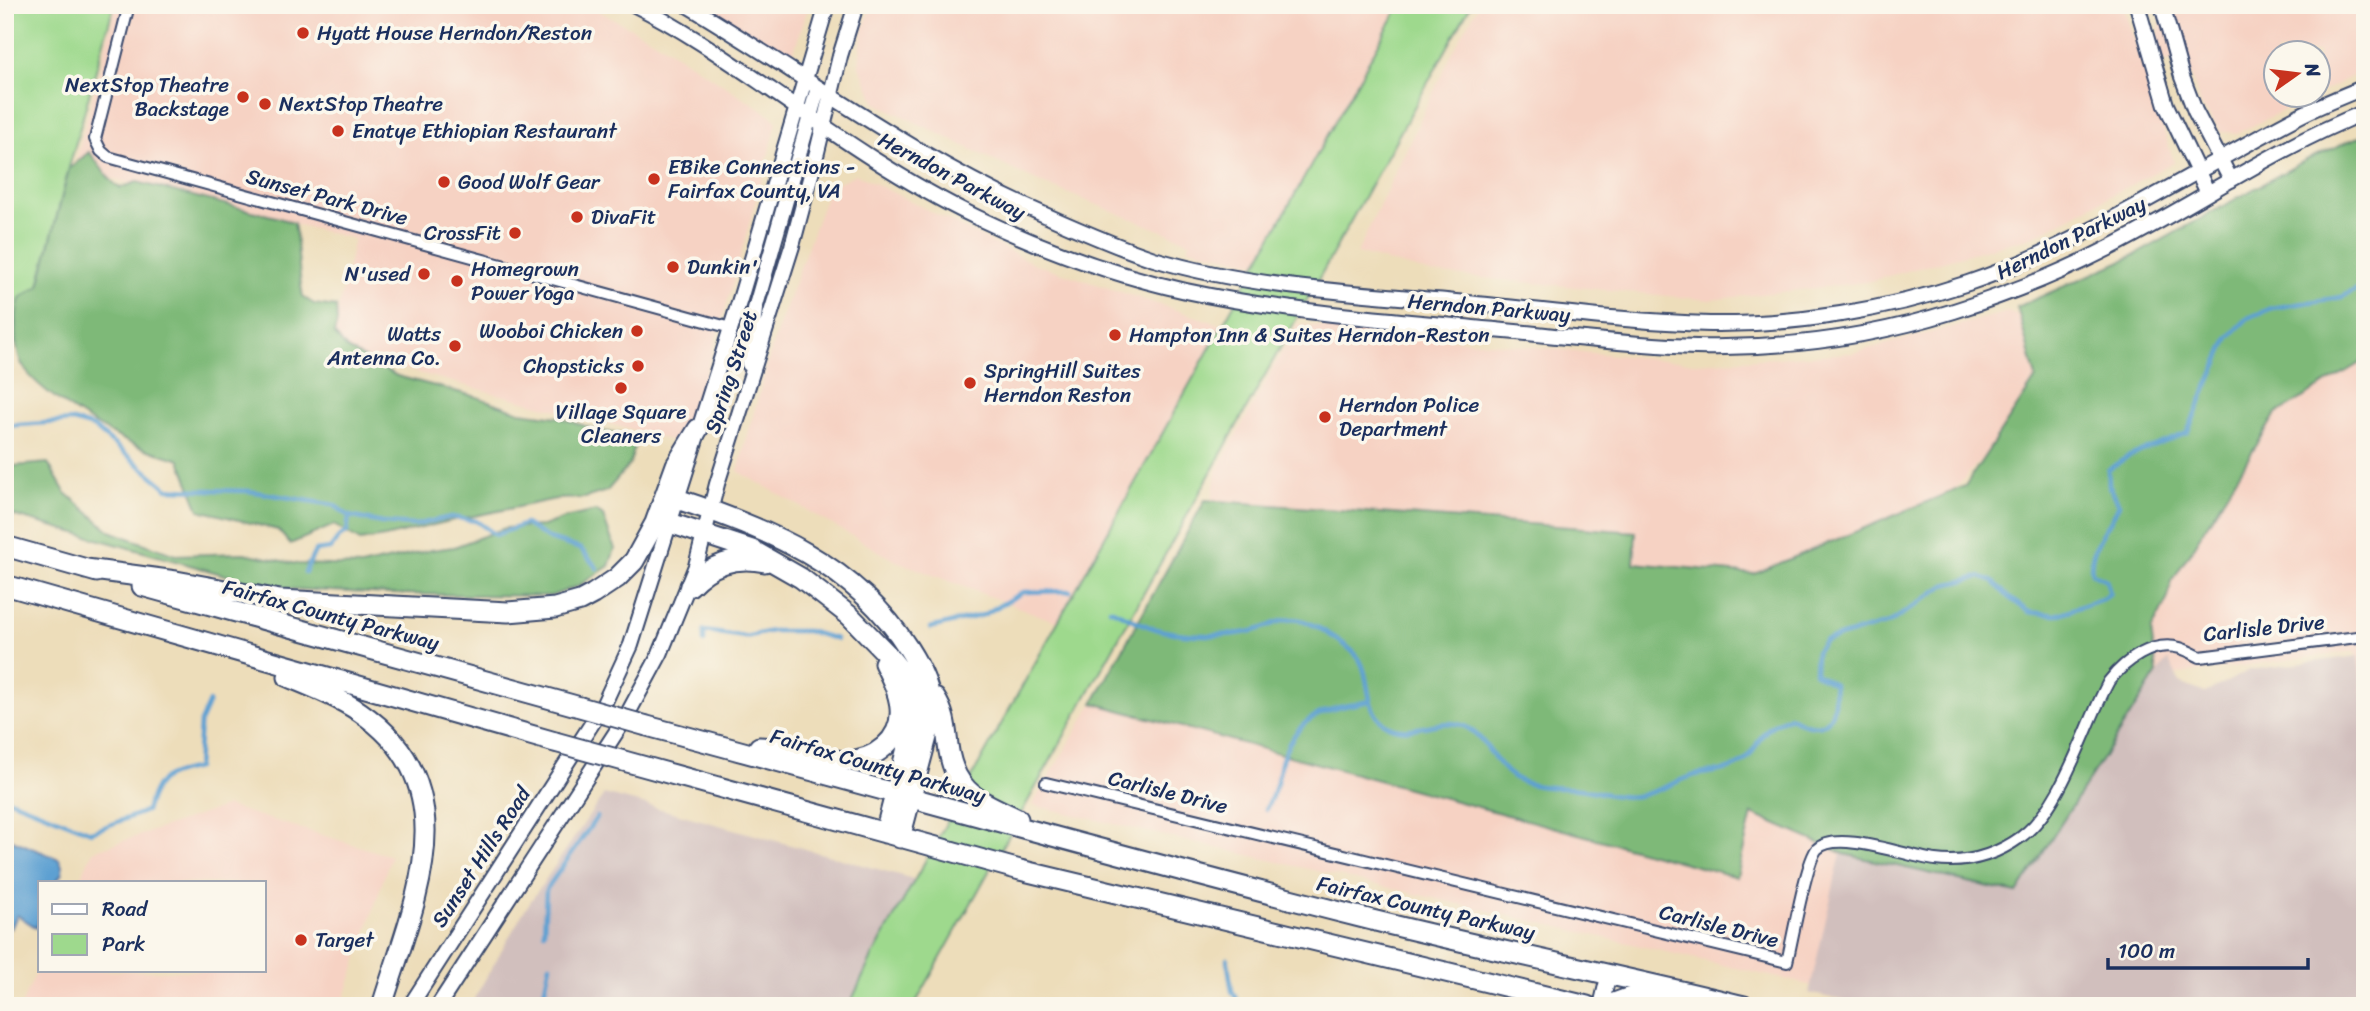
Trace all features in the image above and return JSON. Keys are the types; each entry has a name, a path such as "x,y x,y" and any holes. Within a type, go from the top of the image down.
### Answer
{"highway":[{"path":"86,569 176,581 280,600 509,612 555,608 593,594 617,578 634,561 655,523 676,465 698,429"},
{"path":"677,499 791,543 843,577 875,606 920,667 929,690 942,711 952,765 968,792 1063,841"},
{"path":"670,523 752,550 786,568 836,604 873,640 906,678 914,705 903,796"},
{"name":"Fairfax County Parkway","path":"5,546 1063,841 1358,917 1632,978 1744,1006"},
{"path":"690,586 712,568 736,560 753,560 786,568"},
{"path":"5,585 892,836 1220,920 1587,1006"},
{"path":"717,745 788,749 844,761 862,759 878,753 894,736 900,709 896,690 873,640"},
{"path":"223,648 327,694 368,718 395,745 417,782 425,809 426,851 415,898 382,1006"},
{"path":"892,836 903,796 931,726 929,690"},
{"path":"1604,1006 1627,1002 1664,1006"}],"main road":[{"name":"Herndon Parkway","path":"635,5 691,36 905,178 992,225 1072,258 1168,287 1241,302 1348,316 1693,347 1814,341 1858,334 1948,313 1996,298 2104,251 2309,137 2365,112"},
{"name":"Herndon Parkway","path":"687,5 936,161 1067,225 1169,263 1237,277 1338,291 1674,322 1732,323 1807,317 1896,302 1964,284 2071,242 2300,115 2365,87"},
{"name":"Spring Street","path":"588,732 631,645 731,328 827,5"},
{"name":"Spring Street","path":"438,1006 649,677 690,586 777,296 824,126 824,92 856,5"},
{"path":"2137,5 2166,106 2208,192"},
{"path":"2162,5 2194,111 2231,180"},
{"path":"745,397 755,309 810,117 824,92"},
{"name":"Sunset Hills Road","path":"410,1006 588,732"},
{"path":"1604,1006 1609,973"},
{"path":"1627,1002 1632,978"}],"street":[{"name":"Sunset Park Drive","path":"129,5 95,139 101,151 108,157 731,328"},
{"name":"Carlisle Drive","path":"1046,783 1787,962 1809,866 1817,849 1832,842 1850,842 1936,860 1959,860 1980,858 2020,837 2036,823 2050,803 2109,681 2122,666 2143,652 2167,646 2181,648 2200,657 2365,636"}],"shaded area":[{"path":"116,5 587,5 652,39 769,114 777,122 772,142 689,428 677,442 329,349 354,239 74,169"},
{"path":"700,5 809,5 790,63"},
{"path":"871,5 1402,5 1259,264 1189,248 1190,242 1032,179 876,103 859,66 862,34"},
{"path":"1479,5 2123,5 2174,162 2035,236 1867,282 1710,300 1431,273 1357,253 1452,53"},
{"path":"2164,5 2365,5 2365,73 2332,87 2332,38 2262,38 2262,108 2289,108 2237,133 2221,132 2201,105 2186,62 2153,61"},
{"path":"856,174 1035,264 1225,326 1060,623 896,561 738,471 773,343 829,187"},
{"path":"2008,312 2082,343 1929,519 1744,583 1207,533 1216,472 1297,324 1696,363 1852,353"},
{"path":"2365,361 2365,724 2355,651 2156,677 2151,631 2168,598 2172,581 2277,413"},
{"path":"2358,656 2365,713 2365,1006 1866,1006 1809,993 1841,853 2008,891 2168,659 2180,683 2205,693 2250,670"},
{"path":"1093,703 1736,876 1752,813 1844,854 1813,986 1032,805"},
{"path":"604,794 917,880 847,1006 470,1006 524,911"},
{"path":"227,806 391,856 342,1006 21,1006 38,968 38,972 266,972 266,881 79,881 93,851"}],"green space":[{"path":"5,5 114,5 39,286 14,317 16,343 5,343"},
{"path":"1400,5 1471,5 914,1006 849,1006 872,957"},
{"path":"2365,134 2365,360 2276,414 2172,581 2168,598 2151,631 2157,673 2017,893 1844,854 1752,814 1737,877 1093,703 1205,500 1636,532 1634,563 1754,574 1965,486 2036,378 2017,307 2135,255 2306,160"},
{"path":"89,152 120,188 137,182 294,223 303,297 314,304 336,307 337,322 334,334 347,349 397,376 477,397 520,412 558,417 600,431 629,435 635,444 630,464 607,491 585,498 556,499 360,541 334,525 290,544 278,530 199,510 180,460 131,443 72,409 45,390 26,371 18,355 16,316 20,298 39,286 69,169"},
{"path":"48,463 65,492 110,531 175,555 244,553 297,564 361,566 454,547 505,528 543,526 596,511 603,516 615,549 609,566 578,586 551,596 389,594 271,588 5,513 5,464 14,466"}],"water":[{"path":"5,837 59,859 62,872 56,881 38,881 37,928 17,915 11,929 5,926"}],"waterway":[{"path":"1110,609 1143,625 1174,633 1197,635 1243,633 1284,620 1304,621 1332,636 1357,656 1365,672 1373,709 1377,717 1393,728 1414,729 1446,723 1456,724 1473,732 1506,772 1520,781 1537,786 1630,797 1644,795 1692,776 1737,766 1750,756 1767,730 1791,717 1813,726 1827,722 1833,707 1834,684 1815,673 1816,652 1824,641 1889,623 1945,585 1980,577 1994,582 2008,597 2029,612 2056,615 2105,598 2110,593 2106,580 2092,573 2091,564 2096,546 2119,504 2109,485 2108,470 2127,457 2187,433 2229,337 2248,318 2272,308 2342,297 2365,285"},
{"path":"5,426 73,421 93,427 168,489 249,491 334,505 349,516 382,523 415,525 451,517 476,521 496,535 525,524 549,539 581,549 597,568"},
{"path":"305,572 315,551 330,549 339,537 347,532 349,516"},
{"path":"930,628 983,615 1023,592 1070,591"},
{"path":"704,642 704,631 745,637 772,631 807,631 836,639"},
{"path":"1266,809 1276,786 1283,757 1298,730 1328,710 1370,701"},
{"path":"5,798 91,832 146,811 154,791 163,779 197,768 200,722 209,702"},
{"path":"544,932 546,890 597,817"},
{"path":"1227,958 1232,991 1241,1006"},
{"path":"541,1006 550,965"}],"place":[{"name":"Hyatt House Herndon/Reston","path":"303,33"},
{"name":"NextStop Theatre Backstage","path":"243,97"},
{"name":"NextStop Theatre","path":"265,104"},
{"name":"Enatye Ethiopian Restaurant","path":"338,131"},
{"name":"EBike Connections - Fairfax County, VA","path":"654,179"},
{"name":"Good Wolf Gear","path":"444,182"},
{"name":"DivaFit","path":"577,217"},
{"name":"CrossFit","path":"515,233"},
{"name":"Dunkin'","path":"673,267"},
{"name":"N'used","path":"424,274"},
{"name":"Homegrown Power Yoga","path":"457,281"},
{"name":"Wooboi Chicken","path":"637,331"},
{"name":"Hampton Inn & Suites Herndon-Reston","path":"1115,335"},
{"name":"Watts Antenna Co.","path":"455,346"},
{"name":"Chopsticks","path":"638,366"},
{"name":"SpringHill Suites Herndon Reston","path":"970,383"},
{"name":"Village Square Cleaners","path":"621,388"},
{"name":"Herndon Police Department","path":"1325,417"},
{"name":"Target","path":"301,940"}]}
